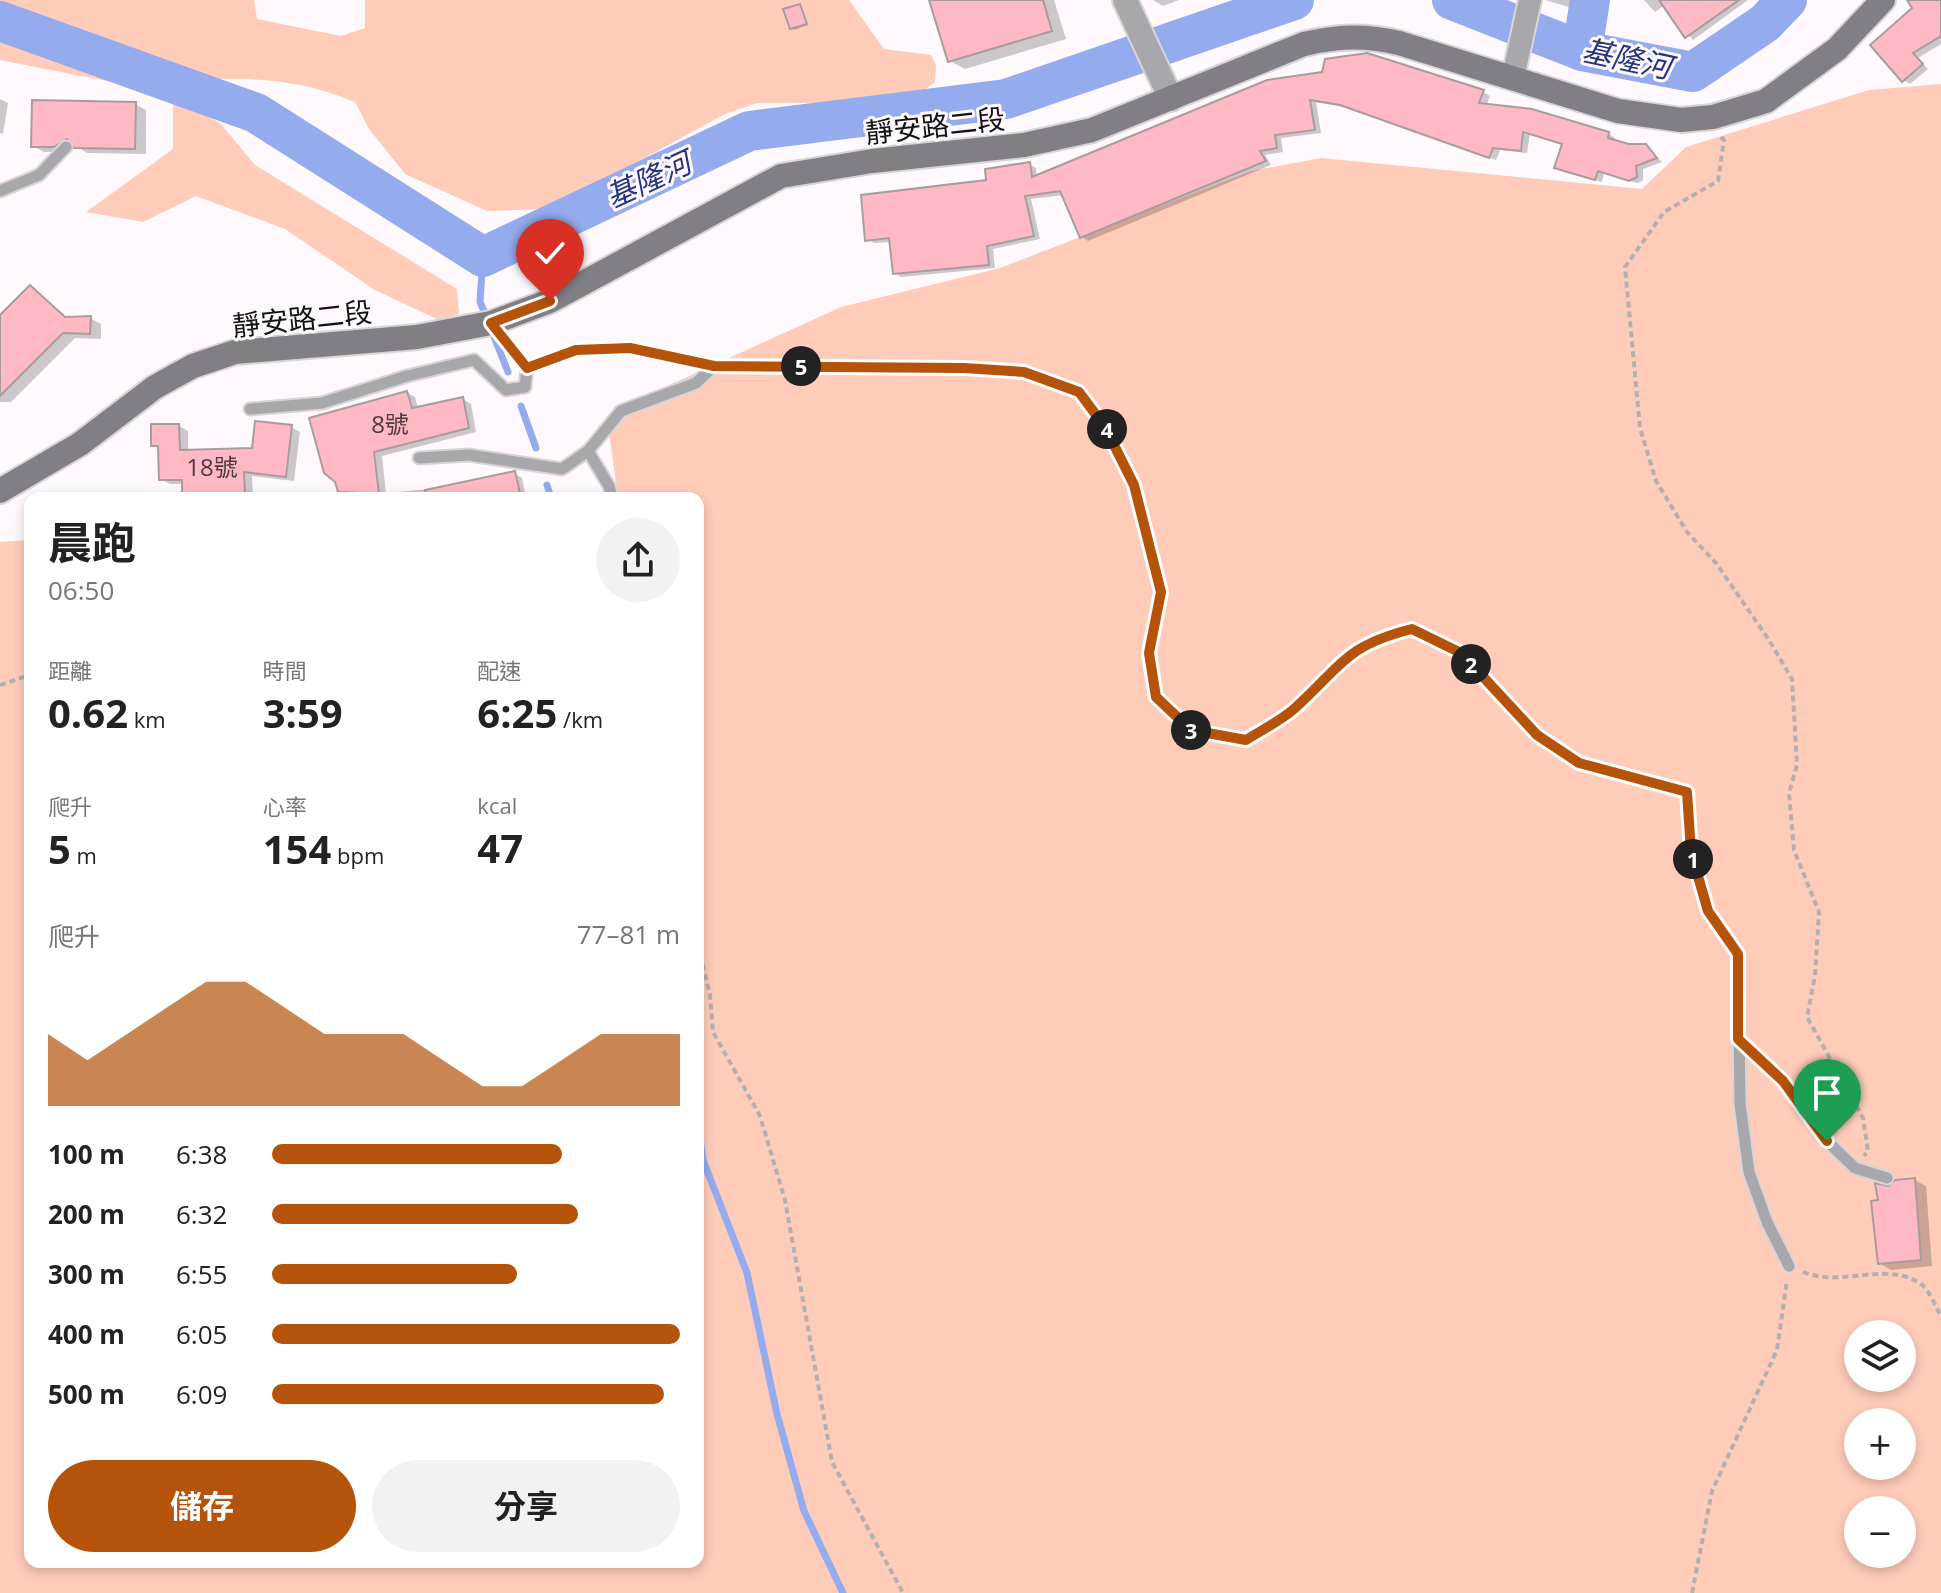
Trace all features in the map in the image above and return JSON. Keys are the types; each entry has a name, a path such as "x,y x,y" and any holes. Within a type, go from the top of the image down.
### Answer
{"main road":[{"name":"靜安路二段","path":"0,491 80,444 155,387 193,366 235,352 417,337 483,324 550,301 781,176 872,161 1024,145 1092,130 1304,44 1339,36 1372,37 1399,43 1618,111 1681,120 1713,117 1766,101 1837,49 1883,0"}],"street":[{"path":"1125,0 1171,99"},
{"path":"1513,77 1530,0"}],"lane":[{"path":"0,191 39,175 66,147"},
{"path":"483,324 527,368"},
{"path":"527,368 576,350 630,348 714,366 964,368 1024,372 1079,392 1105,427 1134,485 1161,592 1149,653 1156,697 1191,730 1246,740 1293,710 1335,665 1373,639 1412,629 1461,653 1537,735 1579,763 1687,792 1691,852 1708,911 1738,954 1740,1104 1749,1172 1767,1222 1789,1266"},
{"path":"250,409 322,403 407,376 474,360 506,390 525,387 527,368"},
{"path":"419,458 469,455 562,469 588,451 621,411 696,383 714,366"},
{"path":"588,451 610,492"},
{"path":"1738,1039 1783,1081 1827,1141 1855,1168 1887,1178"}],"path":[{"path":"1713,117 1716,132 1724,140 1719,153 1718,181 1664,212 1625,267 1640,428 1656,481 1687,532 1716,563 1792,679 1797,765 1789,793 1794,850 1819,912 1815,976 1807,1017 1863,1118 1868,1151 1855,1168"},
{"path":"0,685 24,677"},
{"path":"704,970 713,1032 760,1116 785,1200 832,1462 903,1593"},
{"path":"1692,1593 1712,1491 1777,1350 1789,1266 1817,1278 1851,1279 1886,1272 1922,1284 1941,1316"}],"shaded area":[{"path":"0,0 254,0 257,19 341,36 365,28 365,0 849,0 884,49 931,55 936,65 935,82 920,93 860,103 757,103 725,114 590,188 541,209 487,211 405,174 369,129 355,102 316,89 280,82 202,80 201,113 220,123 255,165 457,289 459,314 439,320 375,290 285,229 196,196 143,222 86,212 173,149 173,94 0,60"},
{"path":"1941,84 1941,1593 0,1593 0,542 24,540 24,1568 704,1568 704,492 618,492 609,432 652,393 841,307 1000,268 1251,171 1321,158 1642,189 1686,147 1869,90"}],"building":[{"path":"929,0 1043,0 1052,31 948,62"},
{"path":"1659,0 1739,0 1685,38"},
{"path":"1907,0 1941,0 1941,36 1913,53 1923,64 1902,82 1870,45 1912,8"},
{"path":"800,4 807,24 790,29 783,9"},
{"path":"1367,53 1484,90 1479,103 1532,109 1609,132 1608,138 1629,144 1646,144 1657,158 1636,166 1637,177 1629,181 1598,171 1595,180 1554,168 1562,144 1523,132 1521,151 1493,148 1489,158 1340,105 1310,100 1315,130 1275,135 1277,148 1260,151 1266,161 1080,238 1060,191 1025,196 1034,236 987,246 989,265 893,274 889,238 865,241 861,195 986,180 985,169 1030,162 1032,177 1267,80 1322,72 1325,59"},
{"path":"32,100 136,102 135,149 74,148 67,139 54,147 31,147"},
{"path":"30,285 65,317 91,316 90,334 63,333 0,396 0,315"},
{"path":"407,391 412,408 463,397 469,428 374,452 379,492 338,492 335,482 324,473 309,418"},
{"path":"255,421 292,425 286,477 244,472 245,492 182,492 182,480 159,480 158,446 151,446 151,424 179,424 180,450 252,448"},
{"path":"515,471 520,492 425,492"},
{"path":"1915,1178 1921,1260 1878,1264 1871,1201 1878,1200 1875,1183 1888,1186 1895,1180"}],"waterway":[{"name":"基隆河","path":"0,21 256,113 483,257 749,131 1006,99 1294,0"},
{"name":"基隆河","path":"1452,0 1582,51 1693,72 1765,23 1787,0"},
{"path":"1582,51 1590,0"},
{"path":"483,257 480,302 487,318"},
{"path":"491,329 508,372"},
{"path":"521,406 536,448"},
{"path":"547,485 549,492"},
{"path":"704,1163 747,1273 777,1414 804,1511 843,1593"}],"route":[{"path":"550,301 491,323 527,368 576,350 630,348 714,366 964,368 1024,372 1079,392 1105,427 1134,485 1161,592 1149,653 1156,697 1191,730 1246,740 1293,710 1335,665 1373,639 1412,629 1461,653 1537,735 1579,763 1687,792 1691,852 1708,911 1738,954 1738,1039 1783,1081 1827,1141"}]}
